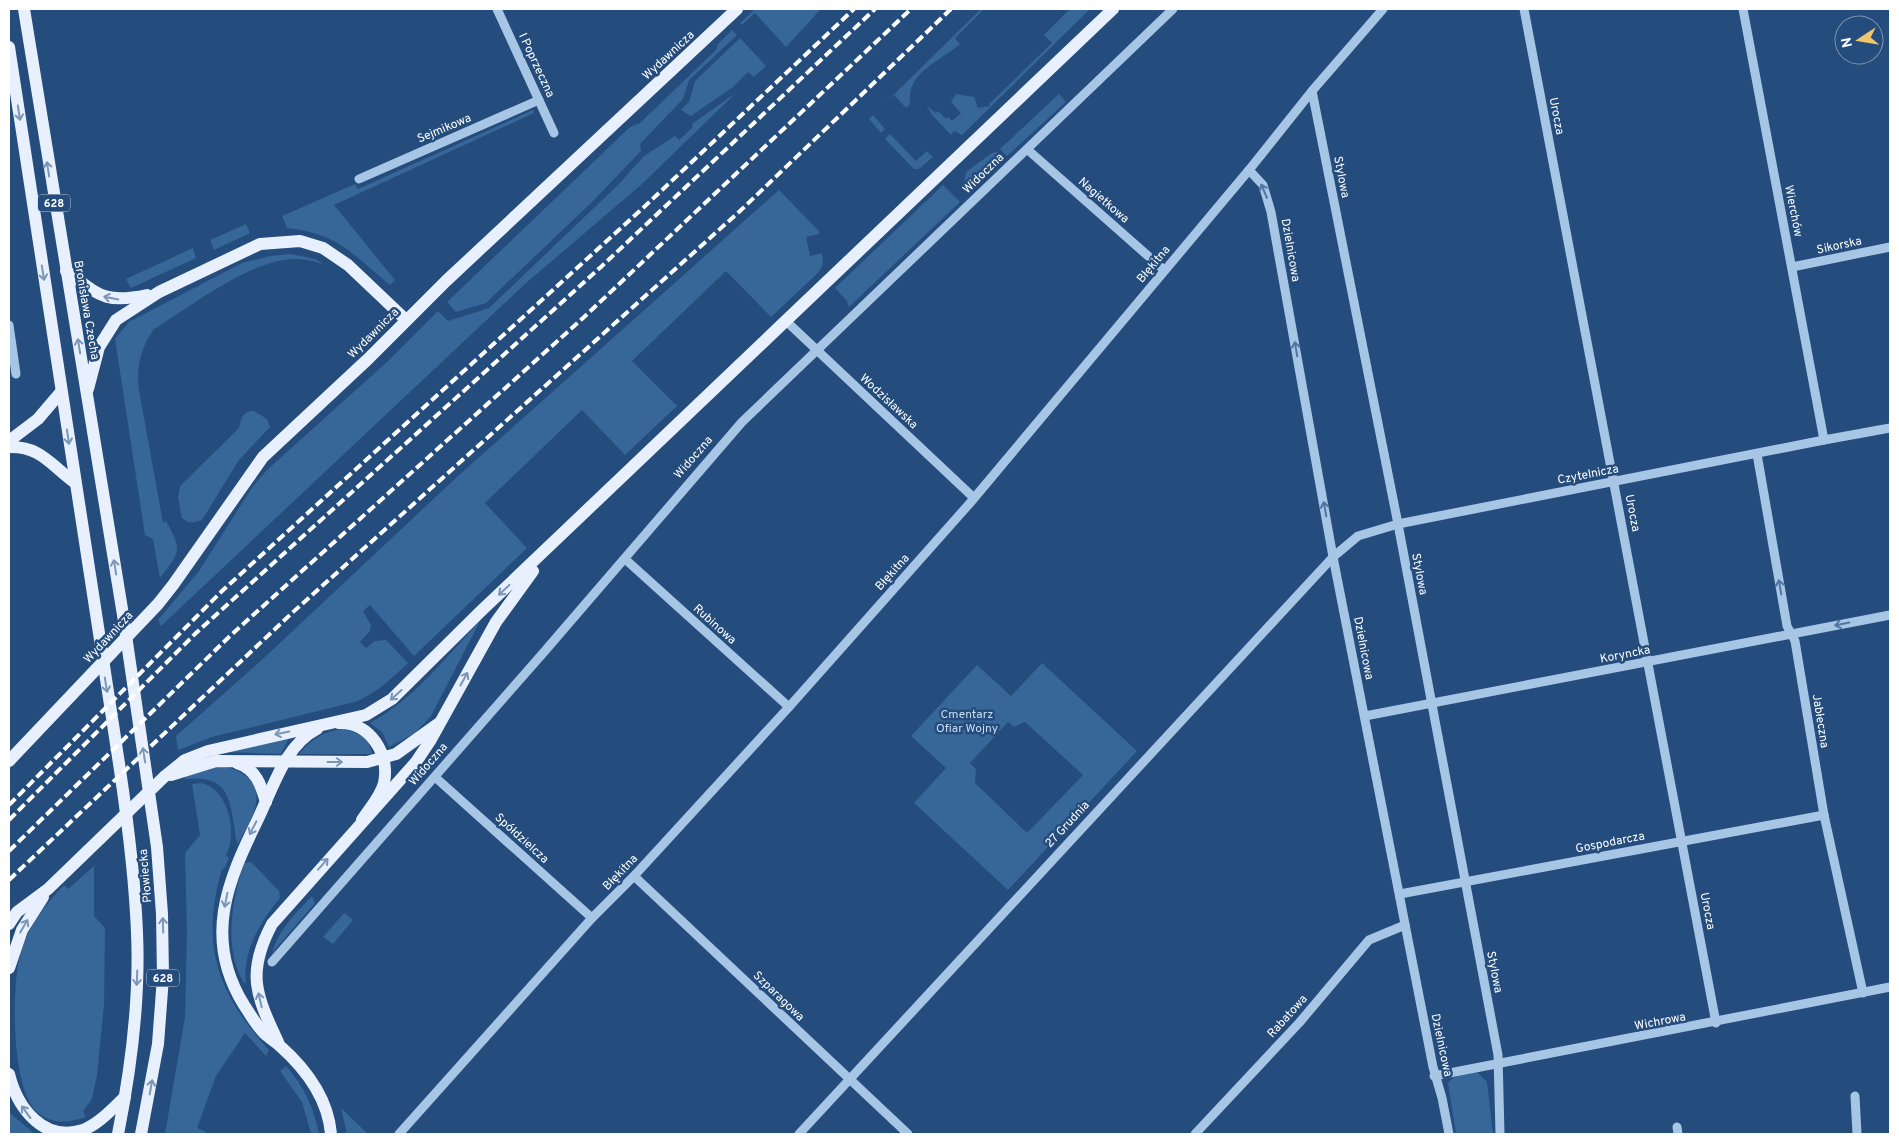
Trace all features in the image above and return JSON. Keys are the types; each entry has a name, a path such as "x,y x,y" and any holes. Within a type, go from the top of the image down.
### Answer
{"main road":[{"name":"Bronisława Czecha","path":"24,9 122,615"},
{"name":"Wydawnicza","path":"9,761 173,585 262,457 737,9"},
{"name":"Widoczna","path":"48,889 164,777 185,760 208,750 366,715 392,699 480,612 1113,9"},
{"name":"628","path":"9,47 11,81 74,482"},
{"path":"86,394 99,347 109,328 124,313 159,292 256,246 281,241 300,241 323,248 348,265 406,320"},
{"path":"66,271 93,292 115,300 159,292"},
{"path":"9,441 38,419 61,392"},
{"path":"9,447 22,446 33,449 74,482"},
{"name":"Płowiecka","path":"74,482 130,841 137,932 138,964 135,1017 126,1097 118,1134"},
{"name":"Widoczna","path":"279,1045 262,1009 255,978 261,944 272,924 286,906 362,820 406,775 430,741 496,622 552,545"},
{"name":"Płowiecka","path":"122,615 153,820 162,914 163,977 158,1044 141,1134"},
{"name":"Widoczna","path":"286,761 367,762 383,758 396,754 441,722"},
{"path":"330,723 350,724 368,733 375,740 383,758 383,785 362,820"},
{"name":"Widoczna","path":"330,723 307,735 297,743 286,761 240,854 230,883 222,934 226,962 238,995 264,1033 305,1071 317,1089 326,1110 331,1134"},
{"path":"230,761 247,766 255,774 266,802"},
{"path":"164,777 202,764 230,761 286,761"},
{"path":"9,924 17,912 48,889"},
{"path":"9,968 22,930 48,889"},
{"path":"9,1074 16,1097 29,1118 51,1131 64,1134 84,1130 126,1097"}],"street":[{"name":"I Poprzeczna","path":"497,9 554,132"},
{"name":"Widoczna","path":"272,962 742,422 1174,9"},
{"name":"Błękitna","path":"399,1134 592,918 634,876 789,707 974,498 1249,170 1312,91 1383,9"},
{"name":"Urocza","path":"1524,9 1716,1023"},
{"name":"Wierchów","path":"1743,9 1824,440"},
{"name":"Stylowa","path":"1312,91 1398,524 1499,1064 1500,1134"},
{"name":"Sejmikowa","path":"359,179 539,100"},
{"name":"Nagietkowa","path":"1028,150 1164,270"},
{"name":"Dzielnicowa","path":"1249,170 1263,185 1271,212 1333,557 1434,1076 1442,1098 1449,1134"},
{"name":"Sikorska","path":"1792,267 1890,247"},
{"name":"Wodzisławska","path":"786,321 974,498"},
{"path":"9,325 16,374"},
{"name":"Czytelnicza","path":"1358,536 1398,524 1890,428"},
{"name":"Jabłeczna","path":"1757,454 1787,626 1795,641 1824,815 1863,993"},
{"name":"27 Grudnia","path":"799,1134 1093,814 1333,557 1358,536"},
{"name":"Rubinowa","path":"625,558 789,707"},
{"name":"Koryncka","path":"1365,716 1890,615"},
{"name":"Spółdzielcza","path":"434,777 592,918"},
{"name":"Gospodarcza","path":"1400,894 1824,815"},
{"name":"Szparagowa","path":"634,876 908,1134"},
{"name":"Rabatowa","path":"1195,1134 1299,1023 1369,940 1405,925"},
{"name":"Wichrowa","path":"1434,1076 1890,988"},
{"path":"1855,1096 1857,1134"}],"green space":[{"path":"755,9 821,9 786,47 755,13 742,25 740,23"},
{"path":"981,9 984,9 955,38 960,44 919,75 913,84 910,93 910,104 906,108 894,95 875,113"},
{"path":"1070,9 1090,9 962,135 954,131 951,135 932,115 927,106 952,121 961,113 951,102 956,94 974,97 978,108 990,106 989,104 1052,43 1044,35"},
{"path":"732,30 737,35 689,80 683,99 640,144 641,151 593,201 486,303 456,312 447,302 630,127 640,123 716,50 718,44"},
{"path":"740,38 766,66 754,77 748,72 733,87 691,116 681,110 689,102 695,81"},
{"path":"737,92 642,184 525,284 161,626 158,620 199,571 253,486 268,469 388,361 438,311 448,321 489,308 618,185 644,156 675,136 679,140 693,127 692,124"},
{"path":"1059,94 1066,102 1007,156 1000,149"},
{"path":"533,110 534,113 334,205 395,280 390,285 344,247 332,240 305,231 287,228 282,216 355,184 358,189"},
{"path":"873,115 885,129 881,133 869,119"},
{"path":"890,134 916,161 927,151 933,157 919,169 914,169 885,139"},
{"path":"997,152 1005,159 976,186 964,183 966,172 992,153"},
{"path":"943,185 960,202 849,307 847,301 835,288"},
{"path":"779,190 819,231 819,234 806,237 810,256 822,253 823,264 819,272 771,317 726,271 632,361 677,406 625,455 582,410 485,503 527,548 414,656 370,605 363,611 371,625 370,631 360,642 366,648 375,641 386,640 408,663 402,669 377,690 355,702 212,737 178,750 176,736 266,656 458,476"},
{"path":"246,224 250,233 214,250 210,240"},
{"path":"193,248 196,258 131,288 126,279"},
{"path":"291,254 315,259 323,264 300,259 279,261 261,266 242,275 204,296 154,329 143,350 138,374 139,390 163,523 166,521 177,545 177,551 172,562 160,578 153,539 145,535 115,339 129,322 242,263 270,256"},
{"path":"254,411 267,419 270,427 239,460 202,520 191,522 184,520 178,497 180,486 239,428 245,414"},
{"path":"480,621 431,716 415,733 389,747 382,732 370,723 415,690"},
{"name":"Cmentarz Ofiar Wojny","path":"1042,663 1137,751 1008,890 914,803 946,768 911,736 977,665 1011,696","holes":["1008,722 1014,727 1025,722 1083,775 1027,833 975,783 976,769 970,763"]},
{"path":"343,729 354,732 366,740 372,754 299,754 318,737"},
{"path":"290,736 281,754 226,752"},
{"path":"216,766 239,772 251,781 254,787 256,795 255,809 238,844 230,803 222,788 208,780 198,778 185,779 184,775"},
{"path":"202,783 211,787 219,794 229,813 231,824 230,846 226,855 229,858 224,869 222,869 213,921 213,944 218,966 225,987 237,1008 251,1029 269,1050 266,1056 245,1033 216,1076 197,1128 206,1132 205,1134 165,1134 185,1017 187,932 185,853 200,835 192,784"},
{"path":"251,862 279,891 280,898 266,916 254,937 247,959 246,983 244,983 237,970 233,955 232,924 236,892 244,863"},
{"path":"94,866 94,916 105,928 104,1005 97,1075 92,1099 83,1111 86,1117 60,1122 48,1119 36,1111 28,1099 22,1081 15,1035 18,967 28,933 50,900 64,885 68,889"},
{"path":"312,896 315,903 272,953 283,929"},
{"path":"344,913 353,920 333,944 323,937"},
{"path":"286,1066 298,1081 307,1098 319,1134 311,1134 302,1102 280,1071"},
{"path":"1477,1072 1487,1082 1493,1134 1456,1134 1448,1083 1454,1077"},
{"path":"9,1108 11,1114 35,1134 9,1134"},
{"path":"341,1108 368,1134 347,1134"}],"railway":[{"path":"9,805 222,591 643,208 854,9"},
{"path":"9,820 196,633 602,266 875,9"},
{"path":"9,851 231,635 583,318 911,9"},
{"path":"9,880 292,613 740,211 951,9"}]}
